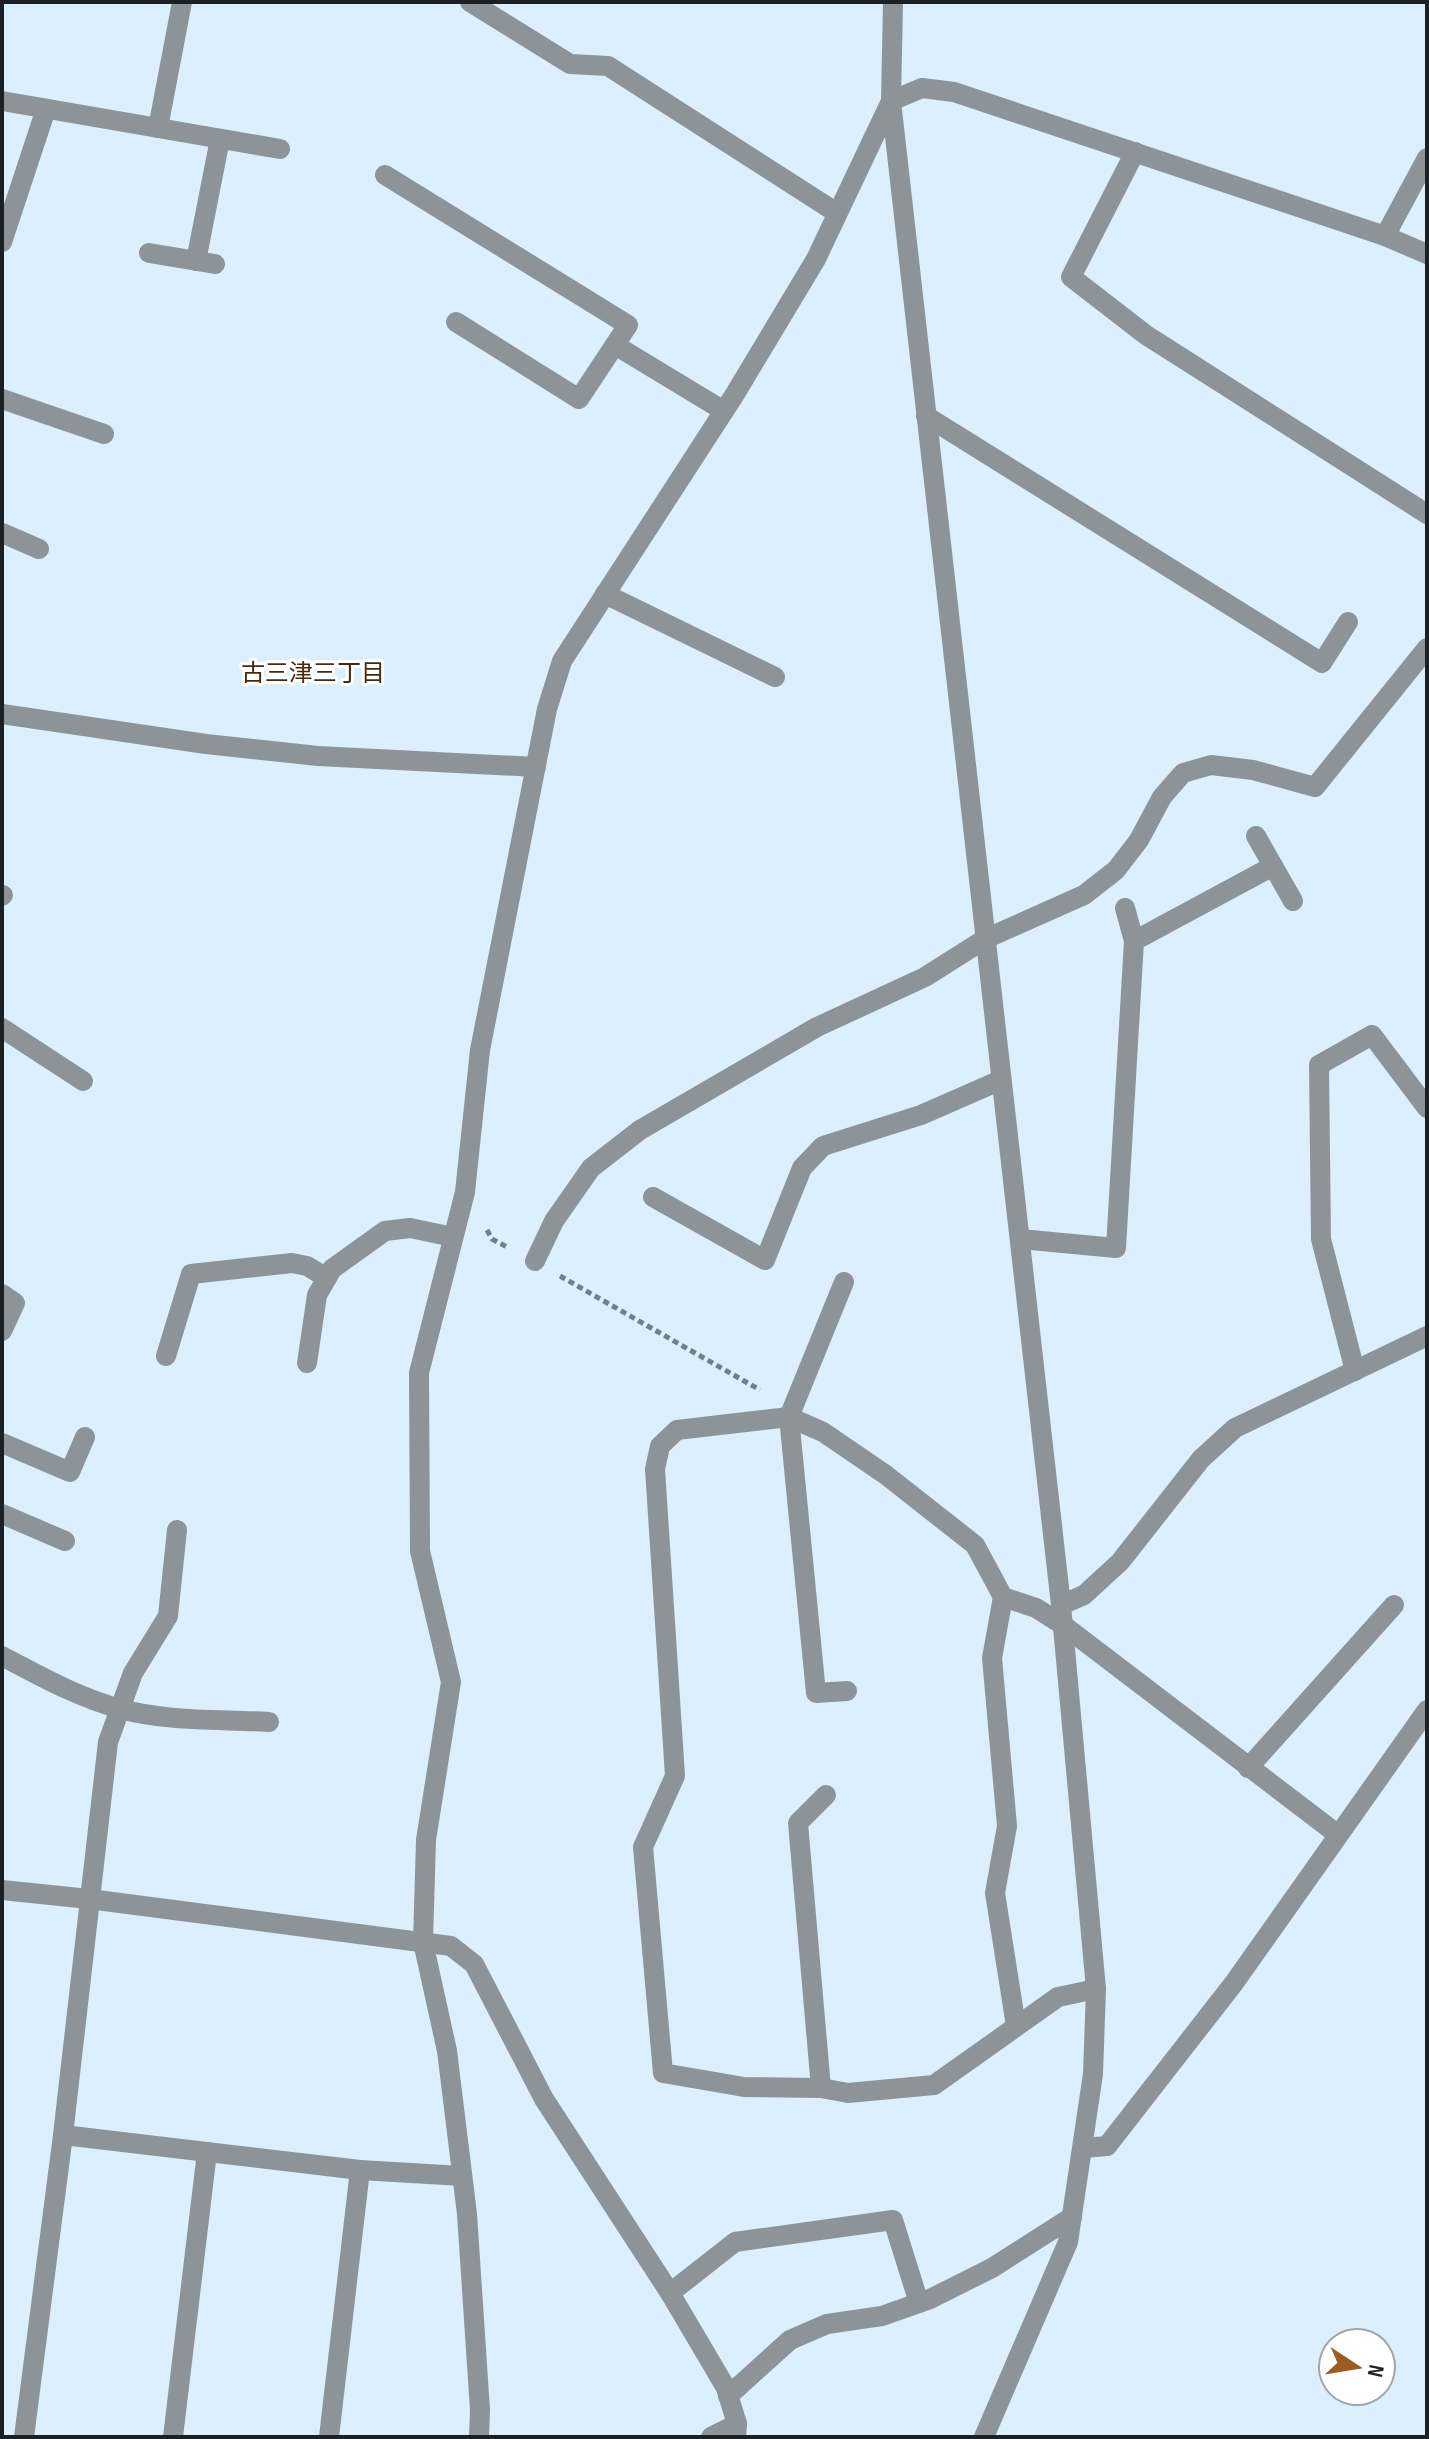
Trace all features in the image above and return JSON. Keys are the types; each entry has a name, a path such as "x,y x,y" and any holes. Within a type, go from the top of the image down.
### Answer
{"street":[{"path":"158,128 182,2"},
{"path":"470,2 570,64 608,66 837,213"},
{"path":"893,2 891,101 1062,1615 1096,1989 1093,2074 1068,2242 984,2437"},
{"path":"479,2437 480,2410 467,2214 447,2051 423,1942 426,1840 451,1682 420,1551 419,1373 465,1192 480,1050 547,709 562,661 724,411 816,259 891,101 922,88 954,92 1385,236 1427,254"},
{"path":"2,101 280,149"},
{"path":"2,242 46,109"},
{"path":"149,253 206,263 220,139"},
{"path":"1135,152 1071,277 1146,335 1427,514"},
{"path":"1385,236 1427,158"},
{"path":"385,175 628,325 579,399 456,322"},
{"path":"615,345 724,411"},
{"path":"2,399 104,434"},
{"path":"926,416 1322,663 1348,622"},
{"path":"2,533 39,549"},
{"path":"605,594 775,677"},
{"path":"535,1261 554,1221 591,1168 640,1130 817,1027 925,977 985,939 1084,895 1116,870 1139,840 1162,797 1183,773 1211,765 1253,770 1315,787 1427,648"},
{"path":"2,714 206,744 318,756 536,767"},
{"path":"1256,836 1293,901"},
{"path":"1134,941 1273,866"},
{"path":"1020,1239 1116,1248 1134,941 1125,908"},
{"path":"2,1028 83,1081"},
{"path":"1355,1371 1321,1239 1319,1065 1372,1035 1427,1108"},
{"path":"653,1197 765,1260 802,1168 823,1146 921,1115 1001,1080"},
{"path":"307,1363 317,1295 332,1269 385,1231 410,1228 453,1237"},
{"path":"166,1356 191,1274 292,1263 307,1266 327,1278"},
{"path":"844,1282 789,1417 816,1693 847,1691"},
{"path":"2,1294 15,1303 2,1331"},
{"path":"1062,1615 1120,1562 1201,1459 1235,1428 1427,1336"},
{"path":"1016,2026 995,1893 1007,1826 992,1658 1003,1597 975,1545 886,1475 823,1432 789,1417 677,1430 660,1446 655,1469 675,1776 643,1847 663,2073 744,2087 821,2088 848,2093 934,2085 1058,1997 1096,1989"},
{"path":"2,1443 70,1472 85,1437"},
{"path":"2,1514 65,1541"},
{"path":"24,2437 63,2135 108,1742 133,1673 168,1616 177,1530"},
{"path":"1003,1597 1062,1615 1248,1768 1337,1834"},
{"path":"1248,1768 1394,1605"},
{"path":"2,1656 70,1691 120,1709 149,1715 269,1722"},
{"path":"1083,2148 1107,2146 1234,1983 1427,1710"},
{"path":"821,2088 798,1823 826,1795"},
{"path":"2,1890 451,1946 474,1964 544,2099 670,2293 728,2396 736,2430 711,2437"},
{"path":"63,2135 360,2170 462,2176"},
{"path":"173,2437 207,2152"},
{"path":"329,2437 360,2170"},
{"path":"728,2396 790,2340 827,2324 882,2316 919,2303 992,2268 1072,2217"},
{"path":"670,2293 735,2242 893,2220 919,2303"}],"path":[{"path":"465,1192 492,1239 783,1404 789,1417"}],"district":[{"name":"古三津三丁目","path":"313,673"}]}
